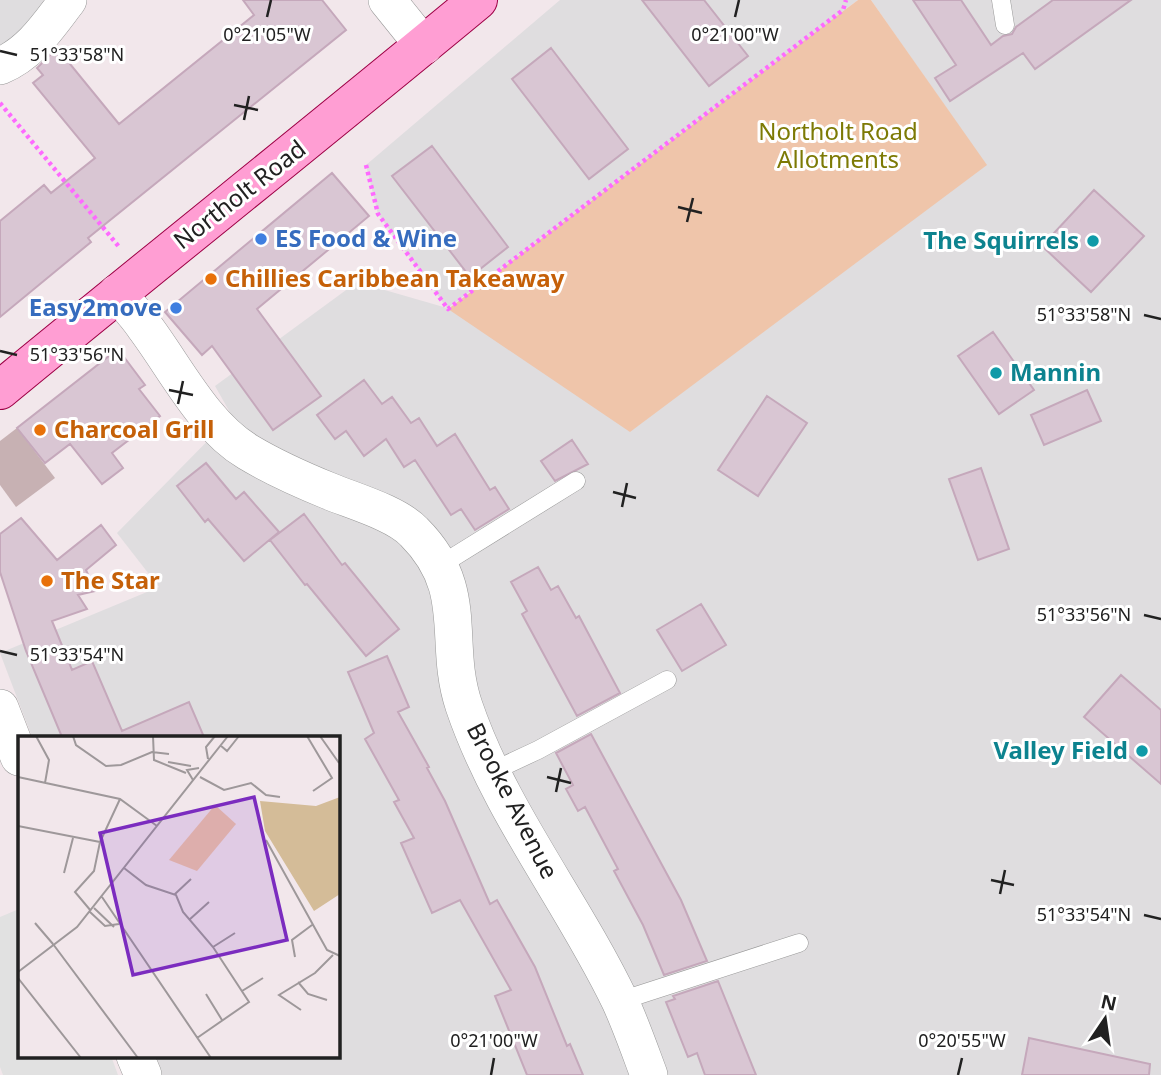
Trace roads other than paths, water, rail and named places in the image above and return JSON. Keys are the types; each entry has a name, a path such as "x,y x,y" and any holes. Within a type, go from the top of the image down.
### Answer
{"main road":[{"name":"Northolt Road","path":"0,390 117,293 333,122 478,0"}],"street":[{"path":"0,66 12,61 32,46 68,0"},
{"path":"387,0 424,46"},
{"name":"Brooke Avenue","path":"117,293 143,325 205,415 245,450 327,490 374,508 413,530 439,566 450,594 455,655 463,704 491,772 620,1001 649,1075"},
{"path":"0,708 18,754"},
{"path":"136,1058 143,1075"}],"lane":[{"path":"1001,0 1005,25"},
{"path":"439,566 576,481"},
{"path":"491,772 538,750 667,680"},
{"path":"620,1001 799,943"}],"place":[{"name":"ES Food & Wine","path":"261,239"},
{"name":"The Squirrels","path":"1093,241"},
{"name":"Chillies Caribbean Takeaway","path":"211,279"},
{"name":"Easy2move","path":"176,308"},
{"name":"Mannin","path":"996,373"},
{"name":"Charcoal Grill","path":"40,430"},
{"name":"The Star","path":"47,581"},
{"name":"Valley Field","path":"1142,751"}],"park label":[{"name":"Northolt Road Allotments","path":"838,146"}]}
